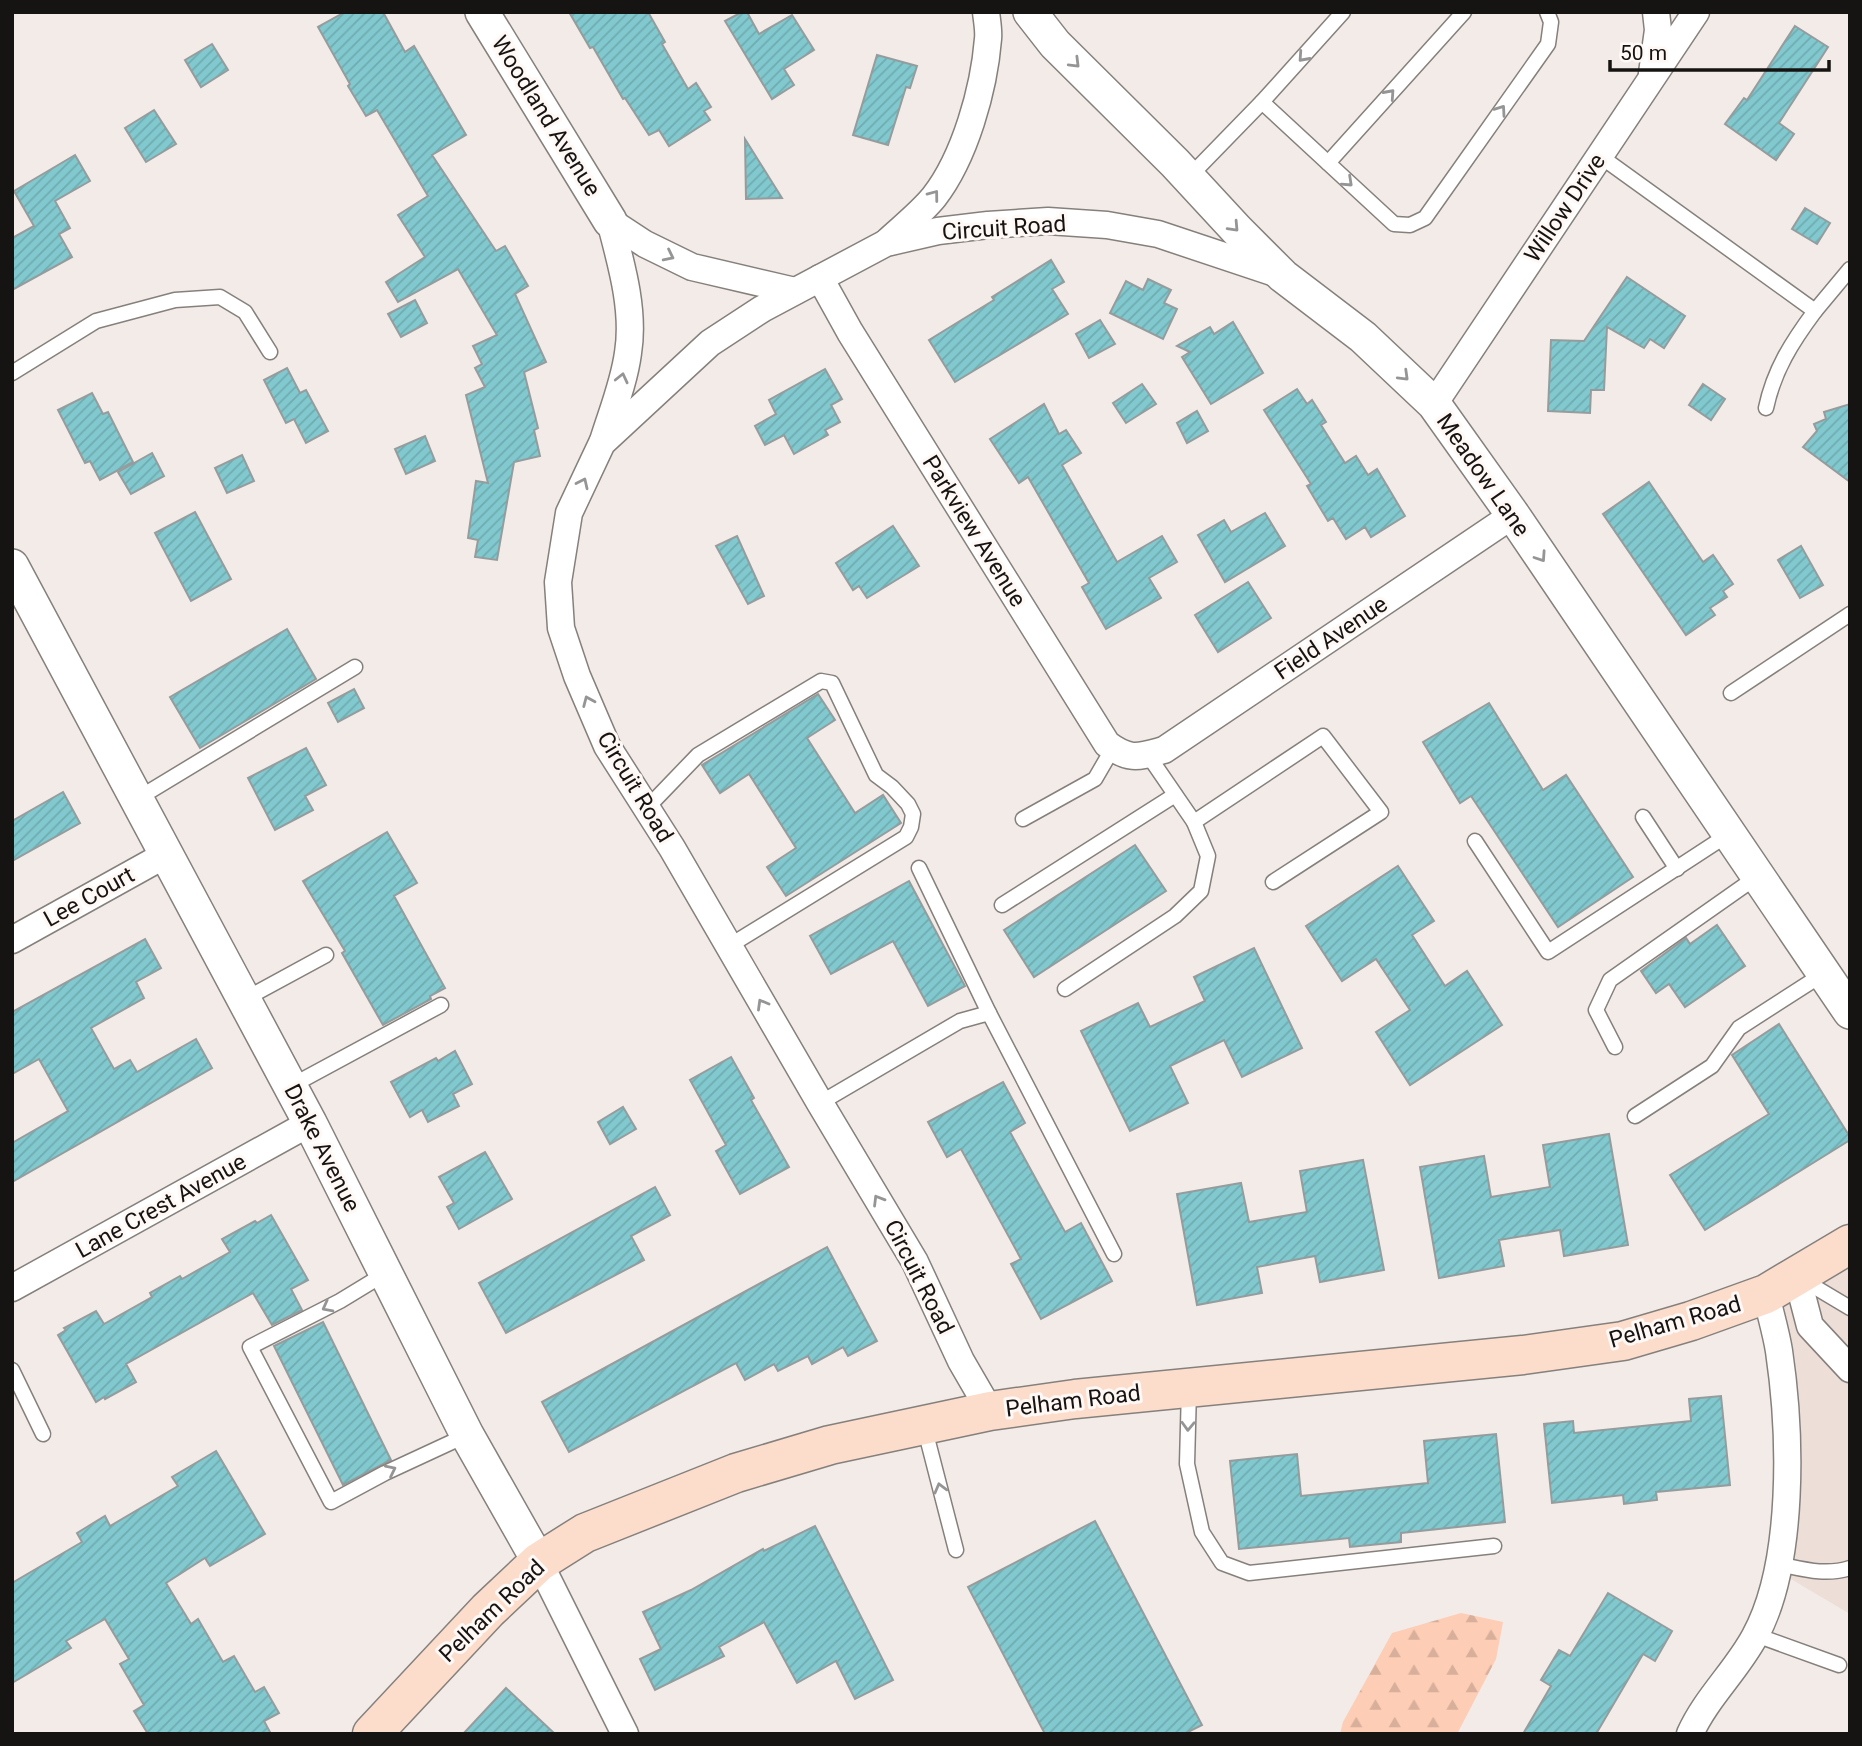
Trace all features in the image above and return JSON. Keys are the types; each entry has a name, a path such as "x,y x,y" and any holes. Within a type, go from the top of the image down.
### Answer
{"main road":[{"name":"Pelham Road","path":"372,1734 488,1610 539,1562 585,1533 736,1473 830,1445 990,1411 1075,1399 1523,1354 1623,1341 1691,1321 1781,1285 1850,1244"}],"street":[{"name":"Woodland Avenue","path":"482,12 610,221 624,276 629,318 629,352 619,394 602,443"},
{"name":"Circuit Road","path":"886,243 934,198 954,163 972,116 981,81 989,37 986,12"},
{"name":"Meadow Lane","path":"1030,12 1055,44 1189,177 1283,276 1363,337 1434,404 1513,515 1850,1012"},
{"path":"1652,79 1658,30 1656,12"},
{"name":"Willow Drive","path":"1434,404 1696,12"},
{"name":"Woodland Avenue","path":"610,221 645,244 692,267 795,291"},
{"name":"Circuit Road","path":"990,1411 961,1361 915,1262 647,808 607,746 577,676 561,628 558,582 569,513 602,443 710,343 762,309 886,243 938,231 1000,224 1048,221 1107,225 1158,234 1283,276"},
{"name":"Parkview Avenue","path":"820,278 849,332 1107,744 1113,748"},
{"name":"Field Avenue","path":"1148,755 1164,750 1513,515"},
{"name":"Drake Avenue","path":"12,566 165,855 184,884 245,999 467,1434 539,1562 625,1734"},
{"path":"1113,748 1122,754 1139,757 1148,755"},
{"name":"Lee Court","path":"12,940 165,855"},
{"name":"Lane Crest Avenue","path":"12,1288 310,1123"},
{"path":"1781,1285 1810,1326 1850,1369"},
{"path":"1690,1734 1756,1635 1775,1582 1782,1537 1787,1453 1779,1351 1781,1285"}],"lane":[{"path":"1189,177 1262,102 1343,12"},
{"path":"1328,163 1464,12"},
{"path":"1262,102 1394,224 1410,225 1425,218 1548,44 1551,22 1547,12"},
{"path":"1600,156 1815,311"},
{"path":"1766,408 1771,384 1790,345 1850,269"},
{"path":"12,373 96,321 175,300 220,297 245,312 270,352"},
{"path":"1731,693 1850,614"},
{"path":"136,799 355,667"},
{"path":"647,808 698,755 821,681 827,680 832,683 876,775 908,804 913,814 906,837 729,946"},
{"path":"1194,822 1324,736 1381,812 1273,882"},
{"path":"1023,819 1095,779 1113,748"},
{"path":"1065,989 1175,916 1201,891 1208,856 1194,822 1148,755"},
{"path":"1002,905 1175,795"},
{"path":"1643,817 1677,869"},
{"path":"1475,841 1548,952 1729,834"},
{"path":"919,868 989,1013 1114,1254"},
{"path":"1615,1047 1596,1010 1610,980 1758,876"},
{"path":"245,999 326,955"},
{"path":"1634,1116 1712,1066 1739,1028 1824,974"},
{"path":"290,1086 442,1005"},
{"path":"820,1103 960,1021 989,1013"},
{"path":"386,1273 340,1301 250,1347 331,1502 467,1434"},
{"path":"1781,1285 1850,1308"},
{"path":"12,1370 43,1434"},
{"path":"1189,1388 1187,1464 1202,1532 1222,1563 1249,1573 1494,1546"},
{"path":"923,1425 956,1550"},
{"path":"1778,1564 1822,1572 1850,1568"},
{"path":"1835,1572 1850,1583"},
{"path":"1756,1635 1839,1665"}],"shaded area":[{"path":"1850,1251 1850,1614 1786,1576 1772,1296"}],"green space":[{"path":"1461,1613 1503,1622 1496,1659 1457,1734 1340,1734 1343,1722 1392,1633"}],"building":[{"path":"345,12 383,12 405,52 414,46 466,135 432,155 496,251 505,246 528,286 515,294 546,362 524,372 538,428 534,430 540,456 514,462 497,560 475,557 478,540 468,538 476,481 488,483 466,395 485,387 475,368 482,364 473,346 497,335 458,269 398,302 386,282 425,257 398,215 428,196 377,110 366,116 318,27"},
{"path":"569,12 648,12 665,42 662,44 688,89 696,83 711,107 704,111 710,120 669,146 659,130 649,135 625,98 623,99"},
{"path":"747,12 759,34 792,15 814,50 784,69 794,85 772,99 725,21"},
{"path":"1795,26 1828,47 1779,123 1794,134 1776,160 1725,124 1744,98 1747,100"},
{"path":"212,44 228,70 201,87 185,60"},
{"path":"877,55 917,66 910,88 906,87 888,145 853,135"},
{"path":"154,110 176,144 146,162 125,128"},
{"path":"745,139 782,198 746,199"},
{"path":"75,155 90,181 55,201 70,228 59,234 72,257 12,290 12,238 34,226 14,191"},
{"path":"1805,208 1830,223 1817,244 1792,229"},
{"path":"1051,260 1064,282 1052,289 1068,314 955,382 929,340 994,300 992,297"},
{"path":"1627,277 1685,316 1664,348 1650,339 1644,348 1607,327 1604,390 1591,390 1590,413 1548,411 1551,340 1584,341"},
{"path":"1148,279 1171,290 1164,303 1177,309 1163,339 1110,313 1126,281 1143,290"},
{"path":"415,300 427,323 401,337 388,314"},
{"path":"1100,320 1115,344 1089,358 1076,334"},
{"path":"1233,322 1263,373 1211,404 1182,357 1190,352 1177,346 1210,327 1214,334"},
{"path":"287,368 300,393 306,390 328,431 306,443 294,419 286,423 264,380"},
{"path":"825,369 842,399 831,405 840,422 825,430 828,435 794,454 784,435 765,445 755,426 776,414 769,400"},
{"path":"1142,384 1156,404 1126,423 1113,403"},
{"path":"1703,384 1725,399 1711,420 1689,405"},
{"path":"1297,389 1307,404 1312,400 1326,422 1321,425 1345,463 1356,456 1368,475 1377,469 1405,516 1371,537 1365,527 1346,539 1333,518 1328,521 1307,486 1311,484 1264,410"},
{"path":"92,393 103,414 108,412 133,462 100,480 90,461 85,463 58,410"},
{"path":"1044,404 1059,434 1066,430 1081,453 1062,465 1117,562 1162,536 1177,562 1149,578 1161,598 1106,629 1082,587 1089,583 1028,477 1019,483 990,439"},
{"path":"1850,404 1850,482 1803,447 1817,431 1814,424 1826,419 1824,412"},
{"path":"1197,411 1208,431 1187,443 1177,423"},
{"path":"425,436 435,461 406,474 395,449"},
{"path":"152,453 164,476 131,494 118,472"},
{"path":"242,455 254,481 227,493 215,468"},
{"path":"1649,482 1703,562 1713,555 1733,584 1723,591 1727,597 1710,608 1715,615 1686,635 1603,514"},
{"path":"195,512 231,579 191,601 155,533"},
{"path":"1265,513 1285,546 1225,582 1198,535 1224,520 1231,532"},
{"path":"893,526 919,566 867,598 859,586 853,590 836,563"},
{"path":"737,536 764,596 748,604 716,546"},
{"path":"1801,546 1823,585 1800,598 1778,560"},
{"path":"1248,582 1271,618 1218,652 1195,615"},
{"path":"287,629 316,679 200,748 170,697"},
{"path":"354,689 364,708 338,722 328,703"},
{"path":"818,694 835,720 807,738 855,813 883,795 901,823 786,896 767,867 796,848 749,774 720,793 702,765"},
{"path":"1489,703 1543,790 1566,775 1633,877 1558,927 1471,796 1460,803 1423,742"},
{"path":"306,748 326,785 305,796 313,810 275,830 248,778"},
{"path":"63,792 80,823 12,861 12,821"},
{"path":"387,832 417,883 394,896 445,988 430,996 431,999 383,1025 342,953 345,951 303,881"},
{"path":"1135,845 1166,891 1034,977 1004,930"},
{"path":"1398,866 1434,921 1412,935 1445,986 1467,971 1502,1025 1410,1085 1376,1032 1410,1010 1376,959 1342,981 1306,926"},
{"path":"909,881 965,986 928,1006 893,941 831,974 810,936"},
{"path":"1717,925 1745,966 1685,1007 1669,984 1656,993 1641,971 1686,938 1690,944"},
{"path":"145,939 161,968 136,982 144,998 91,1028 114,1069 130,1060 137,1072 196,1039 212,1068 12,1182 12,1143 68,1111 39,1059 12,1074 12,1012"},
{"path":"1254,948 1302,1048 1242,1077 1224,1040 1170,1066 1188,1103 1130,1131 1081,1031 1138,1003 1150,1027 1205,1001 1194,977"},
{"path":"1779,1024 1850,1140 1705,1230 1670,1175 1769,1114 1732,1055"},
{"path":"455,1051 472,1084 453,1094 459,1106 428,1122 422,1110 410,1117 391,1082"},
{"path":"731,1057 754,1098 751,1100 789,1167 740,1194 716,1151 726,1145 690,1080"},
{"path":"1003,1082 1025,1123 1010,1132 1065,1232 1081,1223 1112,1281 1041,1319 1011,1264 1021,1259 961,1149 947,1157 928,1122"},
{"path":"623,1107 636,1129 610,1144 598,1122"},
{"path":"1609,1134 1628,1245 1564,1256 1560,1230 1499,1240 1504,1266 1439,1278 1420,1167 1484,1156 1491,1197 1550,1187 1543,1145"},
{"path":"485,1152 512,1199 459,1229 447,1207 454,1203 439,1177"},
{"path":"1363,1160 1384,1270 1320,1282 1315,1256 1257,1267 1262,1293 1197,1305 1177,1194 1241,1183 1249,1222 1307,1212 1300,1171"},
{"path":"655,1187 670,1215 631,1236 644,1260 506,1333 479,1283"},
{"path":"271,1215 308,1280 291,1289 302,1310 272,1325 253,1293 126,1364 136,1382 96,1402 58,1335 66,1330 64,1328 96,1311 104,1324 152,1297 150,1293 180,1276 182,1279 230,1252 222,1239"},
{"path":"827,1247 877,1341 848,1356 843,1347 812,1364 808,1356 778,1371 774,1364 745,1380 736,1363 569,1452 542,1402"},
{"path":"323,1322 391,1460 343,1485 274,1346"},
{"path":"1721,1396 1730,1485 1656,1492 1657,1500 1624,1504 1623,1495 1552,1503 1544,1424 1573,1421 1574,1433 1691,1421 1689,1399"},
{"path":"1496,1434 1505,1522 1401,1533 1401,1542 1350,1547 1349,1538 1239,1549 1230,1461 1297,1454 1301,1496 1428,1483 1424,1441"},
{"path":"216,1451 265,1534 210,1566 205,1558 166,1583 191,1624 198,1619 223,1662 234,1656 255,1692 264,1687 279,1713 264,1721 271,1734 148,1734 134,1711 144,1705 120,1664 129,1659 105,1619 66,1641 71,1648 12,1683 12,1583 82,1542 77,1533 105,1516 110,1526 178,1486 172,1477"},
{"path":"1095,1521 1202,1725 1184,1734 1045,1734 968,1587"},
{"path":"815,1526 893,1680 855,1699 836,1661 797,1683 764,1622 719,1647 724,1656 655,1690 640,1659 661,1649 643,1612 691,1590 763,1549 764,1551"},
{"path":"1608,1593 1672,1631 1655,1661 1643,1654 1596,1734 1523,1734 1551,1686 1541,1680 1559,1650 1570,1656"},
{"path":"506,1688 555,1734 463,1734"}]}
